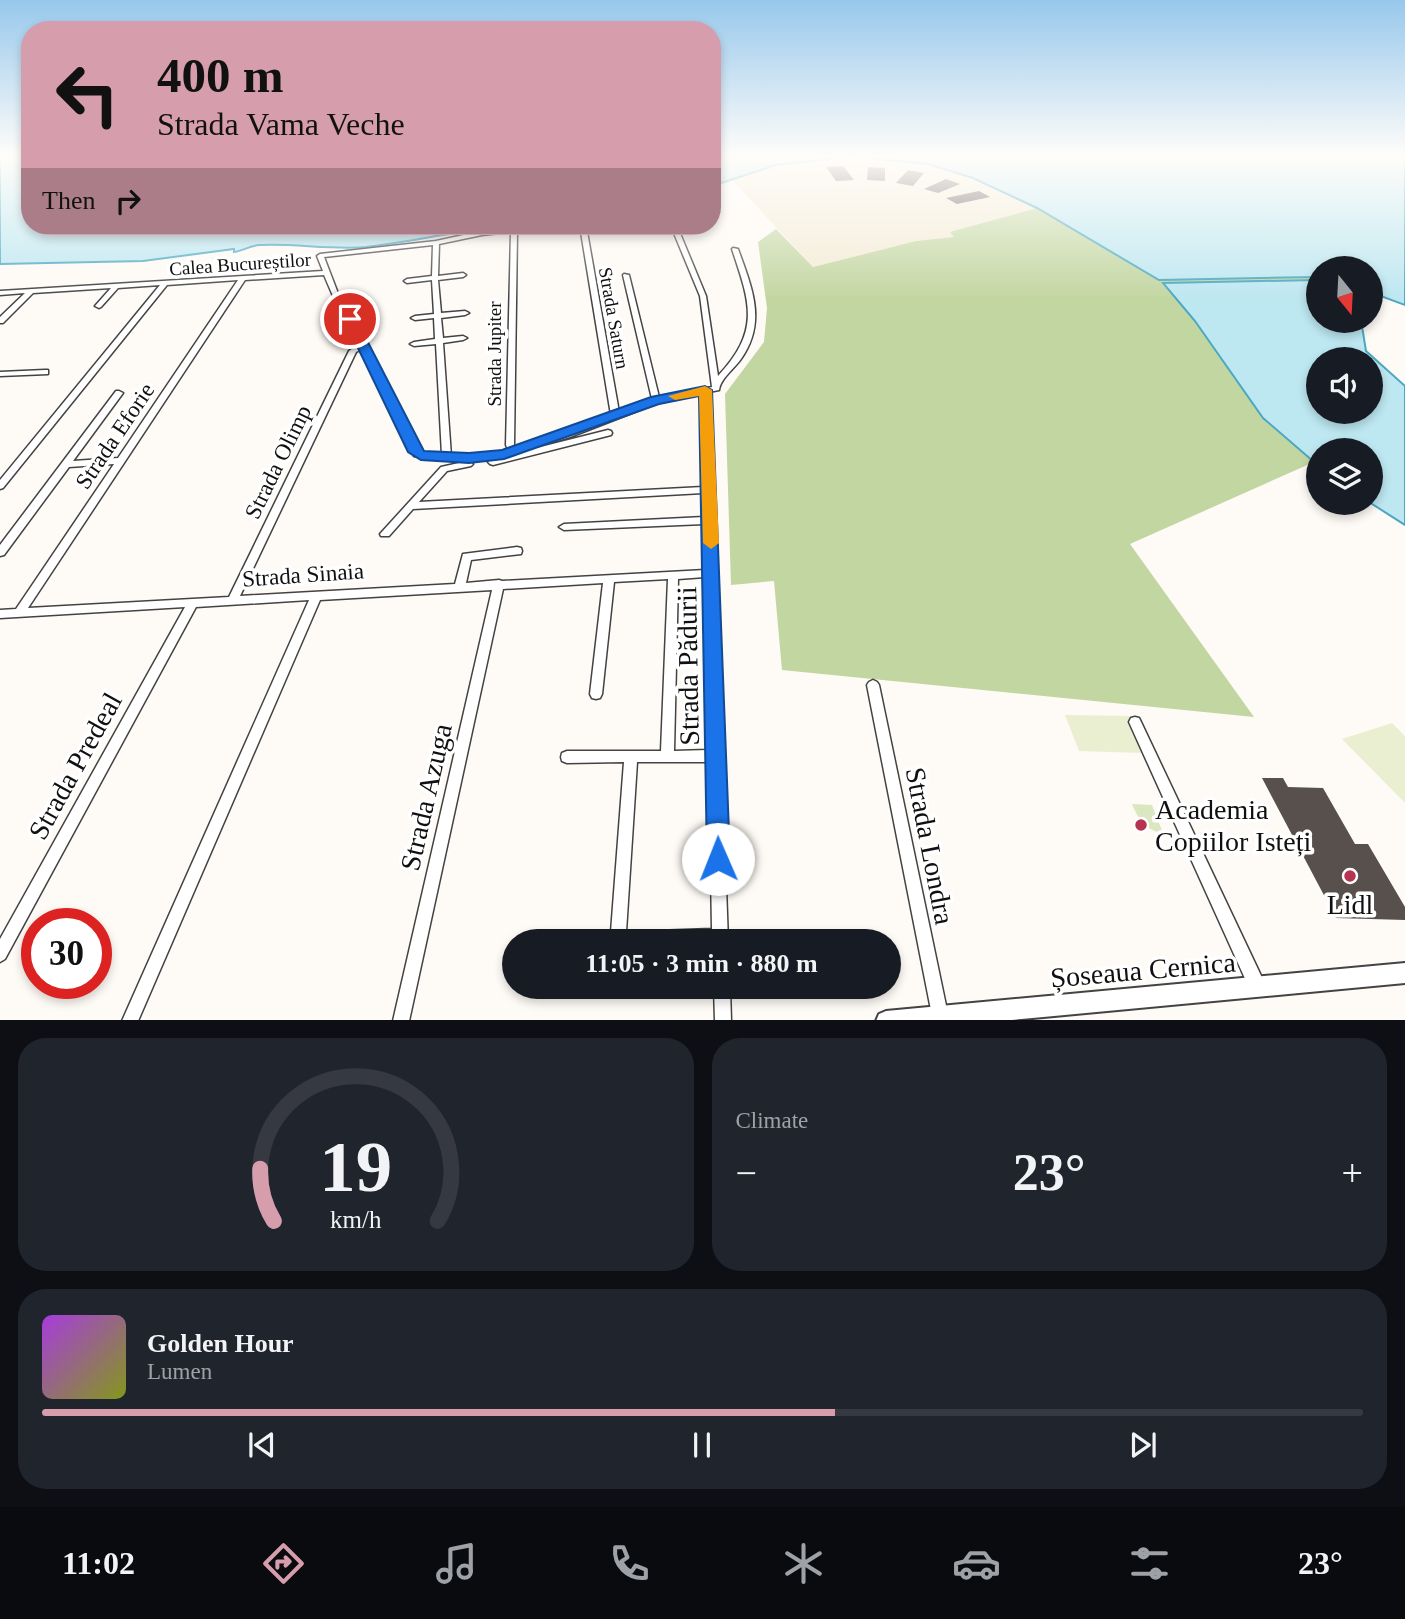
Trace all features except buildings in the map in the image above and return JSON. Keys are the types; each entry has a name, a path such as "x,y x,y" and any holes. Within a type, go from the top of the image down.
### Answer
{"street":[{"path":"447,457 434,262 436,243 470,235"},
{"name":"Strada Jupiter","path":"513,235 510,445 513,451"},
{"name":"Strada Saturn","path":"585,235 615,415"},
{"name":"Strada Pădurii","path":"678,235 703,296 712,387 710,491 720,929"},
{"name":"Calea Bucureștilor","path":"0,293 327,273 320,258 324,254 436,243"},
{"path":"327,273 416,452 480,458 513,451 656,400 712,387 744,349 754,321 753,301 735,249"},
{"path":"407,281 463,275"},
{"path":"626,275 656,400"},
{"name":"Strada Eforie","path":"19,613 242,279"},
{"path":"0,486 164,285"},
{"path":"99,306 116,288"},
{"path":"0,321 30,293"},
{"path":"415,318 465,313"},
{"path":"414,344 464,338"},
{"name":"Strada Olimp","path":"233,600 345,366 354,351 363,345"},
{"path":"0,374 44,372"},
{"path":"0,552 119,393"},
{"path":"385,534 448,467 509,460 608,433"},
{"path":"66,464 122,461"},
{"path":"410,506 710,491"},
{"path":"564,527 711,520"},
{"path":"460,586 467,557 517,551"},
{"name":"Strada Sinaia","path":"0,614 712,573"},
{"path":"667,756 673,575"},
{"path":"596,694 609,579"},
{"name":"Strada Azuga","path":"401,1020 499,584"},
{"path":"130,1020 317,595"},
{"name":"Strada Predeal","path":"0,954 193,603"},
{"name":"Strada Londra","path":"873,685 940,1015"},
{"path":"1136,722 1258,988"},
{"path":"619,929 631,756"},
{"path":"566,757 716,756"},
{"name":"Șoseaua Cernica","path":"886,1020 1405,973"},
{"path":"722,999 723,1020"}],"shaded area":[{"path":"755,205 1030,205 1037,208 951,232 955,237 916,241 813,267"}],"green space":[{"path":"1037,208 1159,280 1306,277 1306,280 1163,283 1195,321 1263,418 1306,455 1306,466 1130,544 1254,717 782,670 774,581 731,585 725,394 764,342 767,308 758,242 776,229 813,267 916,241 954,237 950,232"},
{"path":"1065,715 1129,716 1143,753 1079,751"},
{"path":"1392,723 1405,736 1405,803 1342,739"},
{"path":"1132,804 1152,805 1163,833 1144,823"}],"water":[{"path":"0,205 21,205 21,235 443,235 366,247 259,245 234,252 234,249 143,261 0,264"},
{"path":"1030,205 1405,205 1405,305 1383,297 1383,256 1306,256 1306,277 1159,280"},
{"path":"1306,280 1306,333 1363,333 1365,347 1306,347 1306,424 1383,424 1383,366 1405,386 1405,525 1383,511 1383,438 1306,438 1306,456 1263,418 1195,321 1163,283"}],"slow traffic":[{"path":"675,396 705,390 711,543"}],"place":[{"name":"Academia Copiilor Isteți","path":"1141,825"},
{"name":"Lidl","path":"1350,876"}],"route":[{"path":"350,319 417,454 421,455 469,458 504,454 656,400 705,390 710,491 718,859"}]}
